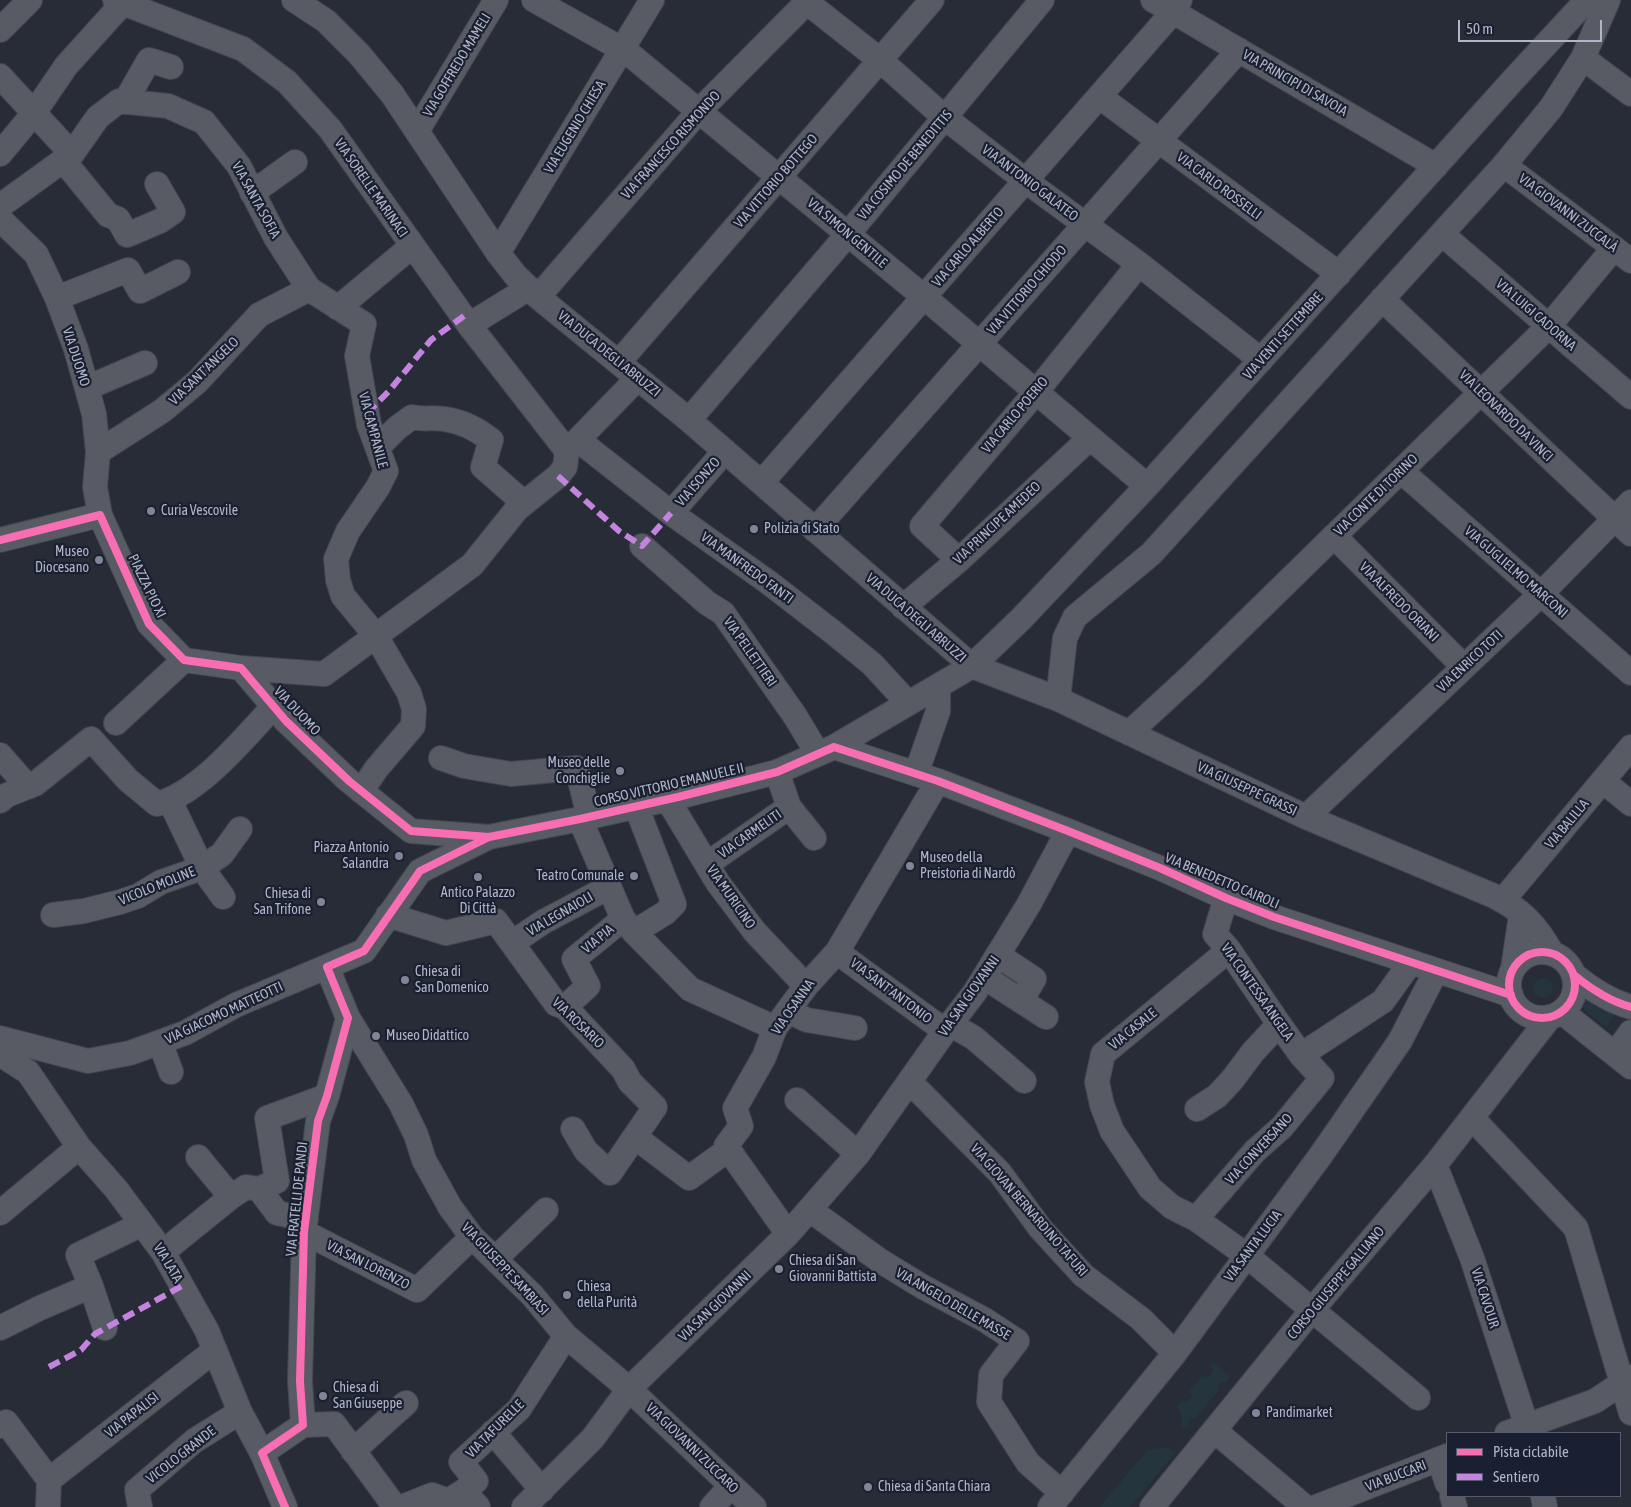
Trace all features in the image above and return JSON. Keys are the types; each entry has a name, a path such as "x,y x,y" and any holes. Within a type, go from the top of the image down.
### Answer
{"street":[{"path":"0,30 30,0"},
{"name":"VIA DUCA DEGLI ABRUZZI","path":"294,0 326,21 359,54 392,94 498,253 516,276 762,482 972,666"},
{"name":"VIA GOFFREDO MAMELI","path":"417,131 496,0"},
{"name":"VIA SIMON GENTILE","path":"534,0 622,50 699,111 924,297 1147,486"},
{"name":"VIA EUGENIO CHIESA","path":"498,253 652,0"},
{"name":"VIA VITTORIO BOTTEGO","path":"620,362 932,0"},
{"name":"VIA COSIMO DE BENEDITTIS","path":"689,420 848,234 1042,0"},
{"name":"VIA VENTI SETTEMBRE","path":"908,703 972,666 1021,619 1147,486 1514,78 1587,0"},
{"path":"1058,699 1065,638 1075,618 1151,554 1504,166 1551,108 1583,58 1608,0"},
{"name":"VIA ANTONIO GALATEO","path":"807,1 880,60 944,117 1026,181 1139,264 1261,360"},
{"name":"VIA FRANCESCO RISMONDO","path":"469,325 533,292 699,111 807,1"},
{"path":"0,154 34,113 66,66 119,2"},
{"name":"VIA SORELLE MARINACI","path":"119,2 243,49 287,82 330,129 469,325 573,446"},
{"name":"VIA PRINCIPI DI SAVOIA","path":"1169,4 1239,50 1436,166"},
{"name":"VIA CARLO ALBERTO","path":"762,482 1100,97 1169,4"},
{"name":"VIA VITTORIO CHIODO","path":"815,530 1239,50"},
{"path":"1583,58 1631,94"},
{"path":"0,206 68,157 98,117 118,101 125,102 150,60 171,67"},
{"path":"0,76 34,113 68,157 108,215 118,219 127,235 160,221 173,212 156,184"},
{"name":"VIA CARLO ROSSELLI","path":"1100,97 1339,274"},
{"name":"VIA SANTA SOFIA","path":"125,102 168,106 204,122 239,166 276,238 309,289"},
{"path":"252,193 295,162"},
{"name":"VIA GIOVANNI ZUCCALÀ","path":"1504,166 1623,254"},
{"name":"VIA DUOMO","path":"0,219 36,254 56,298 91,387 98,452 95,487 100,514"},
{"name":"VIA LUIGI CADORNA","path":"1442,234 1631,397"},
{"path":"338,308 412,246"},
{"name":"VIA CONTE DI TORINO","path":"1129,733 1192,675 1623,254"},
{"name":"VIA CARLO POERIO","path":"959,560 922,526 1036,392 1139,264"},
{"path":"56,298 128,270 140,291 178,272"},
{"name":"VIA CAMPANILE","path":"309,289 364,324 357,356 369,425 386,471 378,487 348,531 336,559 338,580 343,596 376,636 409,693 414,709 413,726 377,768 363,788"},
{"name":"VIA SANT'ANGELO","path":"98,452 162,411 197,382 259,315 309,289"},
{"name":"VIA LEONARDO DA VINCI","path":"1382,299 1622,526"},
{"path":"91,387 145,363"},
{"path":"116,723 184,660 241,668 324,674 472,565 517,509 558,476 565,467 573,446 638,378"},
{"path":"378,447 397,428 412,417 423,420 443,418 479,430 491,440 483,467 524,503"},
{"name":"VIA PRINCIPE AMEDEO","path":"903,607 959,560 1090,438"},
{"name":"VIA MANFREDO FANTI","path":"573,446 768,582 872,664 908,703"},
{"name":"VIA ISONZO","path":"671,513 725,451"},
{"name":"VIA GUGLIELMO MARCONI","path":"1401,471 1631,673"},
{"name":"VIA ENRICO TOTI","path":"1306,817 1541,594 1622,526 1631,502"},
{"path":"0,540 100,514"},
{"name":"PIAZZA PIO XI","path":"100,514 149,624 184,660"},
{"name":"VIA ALFREDO ORIANI","path":"1334,536 1464,667"},
{"name":"VIA PELLETTIERI","path":"642,546 706,603 723,613 794,716 826,751"},
{"name":"VIA GIUSEPPE GRASSI","path":"972,666 1058,699 1306,817 1512,908 1531,922 1541,933 1552,954"},
{"name":"VIA DUOMO","path":"241,668 286,721 337,770 363,788"},
{"path":"916,774 938,711 938,686"},
{"name":"CORSO VITTORIO EMANUELE II","path":"498,835 668,800 777,772 826,751 908,703"},
{"path":"0,801 6,795 32,785 91,739 128,780 157,804 170,801 210,773 274,706"},
{"name":"VIA BALILLA","path":"1512,908 1603,781 1631,747"},
{"name":"VIA BENEDETTO CAIROLI","path":"826,751 916,774 1068,831 1283,920 1411,962 1510,998"},
{"path":"0,755 32,785"},
{"path":"441,758 464,766 511,774 577,768 585,818 593,848 609,887 628,925 690,989 782,1020 807,1020 855,1028"},
{"name":"VIA CARMELITI","path":"707,864 789,807 777,772"},
{"path":"1603,781 1631,804"},
{"name":"VIA OSANNA","path":"729,1149 726,1146 741,1126 735,1108 764,1057 782,1020 806,986 838,952 938,782"},
{"path":"363,788 411,831 498,835"},
{"name":"VIA MURICINO","path":"668,800 718,883 755,932 806,986"},
{"name":"VICOLO MOLINE","path":"170,801 202,868 223,897"},
{"path":"628,925 665,912 674,904 636,806"},
{"path":"789,807 814,838"},
{"name":"VICOLO MOLINE","path":"53,915 84,911 120,902 138,896 162,882 202,868 222,854 240,829"},
{"name":"VIA SAN GIOVANNI","path":"524,1507 593,1438 629,1388 788,1234 858,1154 947,1028 975,992 1029,904 1068,831"},
{"path":"392,909 420,871 498,835"},
{"name":"VIA LEGNAIOLI","path":"512,943 543,922 609,887"},
{"name":"VIA CONTESSA ANGELA","path":"1226,898 1215,934 1229,950 1301,1055 1322,1078"},
{"path":"1512,908 1513,969 1509,986 1519,1058"},
{"name":"VIA ROSARIO","path":"392,909 448,932 496,921 556,1004 565,1006 623,1068 630,1082 655,1107 610,1173 586,1151 573,1129"},
{"name":"VIA GIACOMO MATTEOTTI","path":"0,1038 88,1061 130,1053 185,1033 236,1005 364,951 392,909"},
{"name":"VIA PIA","path":"565,1006 588,986 574,958 628,925"},
{"name":"VIA CASALE","path":"1229,950 1103,1054 1097,1082 1102,1105 1112,1130 1150,1188 1172,1207 1196,1219 1246,1255 1418,1398"},
{"name":"VIA SANT'ANTONIO","path":"838,952 947,1028 974,1038 1024,1081"},
{"path":"1510,998 1532,1017 1542,1018 1556,1014 1570,1004 1576,985 1574,975 1569,966 1562,958 1552,954 1541,952 1530,954 1520,960 1513,969"},
{"path":"998,955 1034,979 1021,1001"},
{"path":"1301,1055 1383,1001 1411,962"},
{"name":"VIA GIUSEPPE SAMBIASI","path":"328,966 348,1018 401,1104 416,1135 424,1160 450,1207 472,1237 532,1294 566,1336 629,1388"},
{"name":"VIA SANTA LUCIA","path":"1056,1500 1175,1353 1321,1156 1400,1041 1436,971"},
{"path":"1574,975 1588,987 1617,1003 1631,1007"},
{"path":"984,977 1046,1017"},
{"path":"1556,1014 1623,1061 1631,1032"},
{"name":"CORSO GIUSEPPE GALLIANO","path":"1156,1505 1312,1310 1435,1165 1556,1014"},
{"name":"VIA FRATELLI DE PANDI","path":"303,1425 300,1382 305,1226 318,1121 327,1096 348,1018"},
{"path":"1197,1110 1216,1096 1232,1080 1252,1052 1279,1024"},
{"path":"160,1042 170,1072"},
{"name":"VIA LATA","path":"0,1054 28,1072 79,1146 116,1189 163,1252 207,1331 240,1412 262,1453 285,1507"},
{"name":"VIA CONVERSANO","path":"1196,1219 1255,1151 1282,1127 1322,1078"},
{"name":"VIA GIOVAN BERNARDINO TAFURI","path":"910,1082 1000,1173 1040,1228 1083,1275 1142,1319 1175,1353"},
{"path":"163,1252 246,1187 259,1189 277,1181 267,1118 327,1096"},
{"path":"797,1100 858,1154"},
{"path":"1472,1118 1576,1228 1626,1380 1631,1414"},
{"path":"635,1137 689,1178 729,1149 768,1208 788,1234"},
{"path":"0,1213 79,1146"},
{"path":"198,1157 231,1197"},
{"name":"VIA CAVOUR","path":"1435,1165 1472,1258 1521,1431"},
{"path":"259,1189 278,1213 305,1226"},
{"path":"495,1259 546,1210"},
{"name":"VIA ANGELO DELLE MASSE","path":"810,1210 879,1260 985,1320 1017,1341 991,1375 989,1402 1028,1463 1056,1500"},
{"path":"105,1328 78,1255 142,1224"},
{"name":"VIA SAN LORENZO","path":"305,1226 417,1290 472,1237"},
{"path":"0,1328 91,1286"},
{"name":"VIA TAFURELLE","path":"471,1499 476,1481 461,1462 519,1409 566,1336"},
{"name":"VIA PAPALISI","path":"49,1480 215,1350"},
{"path":"1521,1431 1595,1401 1626,1380"},
{"name":"VIA GIOVANNI ZUCCARO","path":"629,1388 754,1507"},
{"path":"354,1451 406,1403"},
{"name":"VICOLO GRANDE","path":"140,1507 137,1490 194,1441 240,1412"},
{"path":"0,1426 6,1422 49,1480 48,1507"},
{"path":"262,1453 303,1425 334,1424 395,1507"},
{"path":"1215,1431 1305,1507"},
{"path":"493,1432 542,1490"},
{"path":"1443,1457 1446,1476"},
{"name":"VIA BUCCARI","path":"1316,1507 1443,1457"},
{"path":"712,1507 731,1486"},
{"path":"402,1507 432,1495 448,1501 471,1499"}],"shaded area":[{"path":"1539,978 1547,978 1553,984 1553,992 1547,998 1539,998 1533,992 1533,984"},
{"path":"1588,998 1615,1014 1607,1027 1587,1013 1583,1007 1583,1001"},
{"path":"1213,1362 1231,1376 1226,1382 1218,1385 1219,1390 1195,1418 1191,1418 1188,1421 1189,1425 1186,1428 1182,1426 1182,1416 1177,1406 1182,1401 1188,1402 1193,1397 1189,1391 1201,1377 1206,1379 1213,1371 1210,1365"},
{"path":"1168,1447 1175,1453 1130,1507 1100,1507 1147,1450"}],"marked path":[{"path":"367,413 389,391 431,340 464,316"},
{"path":"558,476 619,531 642,546 671,513"},
{"path":"49,1367 81,1350 95,1334 182,1286"}],"cycle path":[{"path":"0,540 100,515 149,624 184,660 241,668 286,721 349,781 411,831 489,837 580,819 777,772 834,747 938,781 1068,831 1274,917 1511,995"},
{"path":"285,1507 262,1453 303,1425 300,1381 304,1232 318,1121 327,1096 348,1018 327,967 364,951 420,871 489,837"},
{"path":"1542,952 1555,955 1565,962 1572,972 1575,985 1572,998 1565,1008 1555,1015 1542,1018 1529,1015 1519,1008 1512,998 1509,985 1512,972 1519,962 1529,955 1542,952"},
{"path":"1574,975 1601,994 1631,1007"}],"place":[{"name":"Curia Vescovile","path":"151,511"},
{"name":"Polizia di Stato","path":"754,529"},
{"name":"Museo Diocesano","path":"99,560"},
{"name":"Museo delle Conchiglie","path":"620,771"},
{"name":"Piazza Antonio Salandra","path":"399,856"},
{"name":"Museo della Preistoria di Nardò","path":"910,866"},
{"name":"Teatro Comunale","path":"634,876"},
{"name":"Antico Palazzo Di Città","path":"478,877"},
{"name":"Chiesa di San Trifone","path":"321,902"},
{"name":"Chiesa di San Domenico","path":"405,980"},
{"name":"Museo Didattico","path":"376,1036"},
{"name":"Chiesa di San Giovanni Battista","path":"779,1269"},
{"name":"Chiesa della Purità","path":"567,1295"},
{"name":"Chiesa di San Giuseppe","path":"323,1396"},
{"name":"Pandimarket","path":"1256,1413"},
{"name":"Chiesa di Santa Chiara","path":"868,1487"}]}
